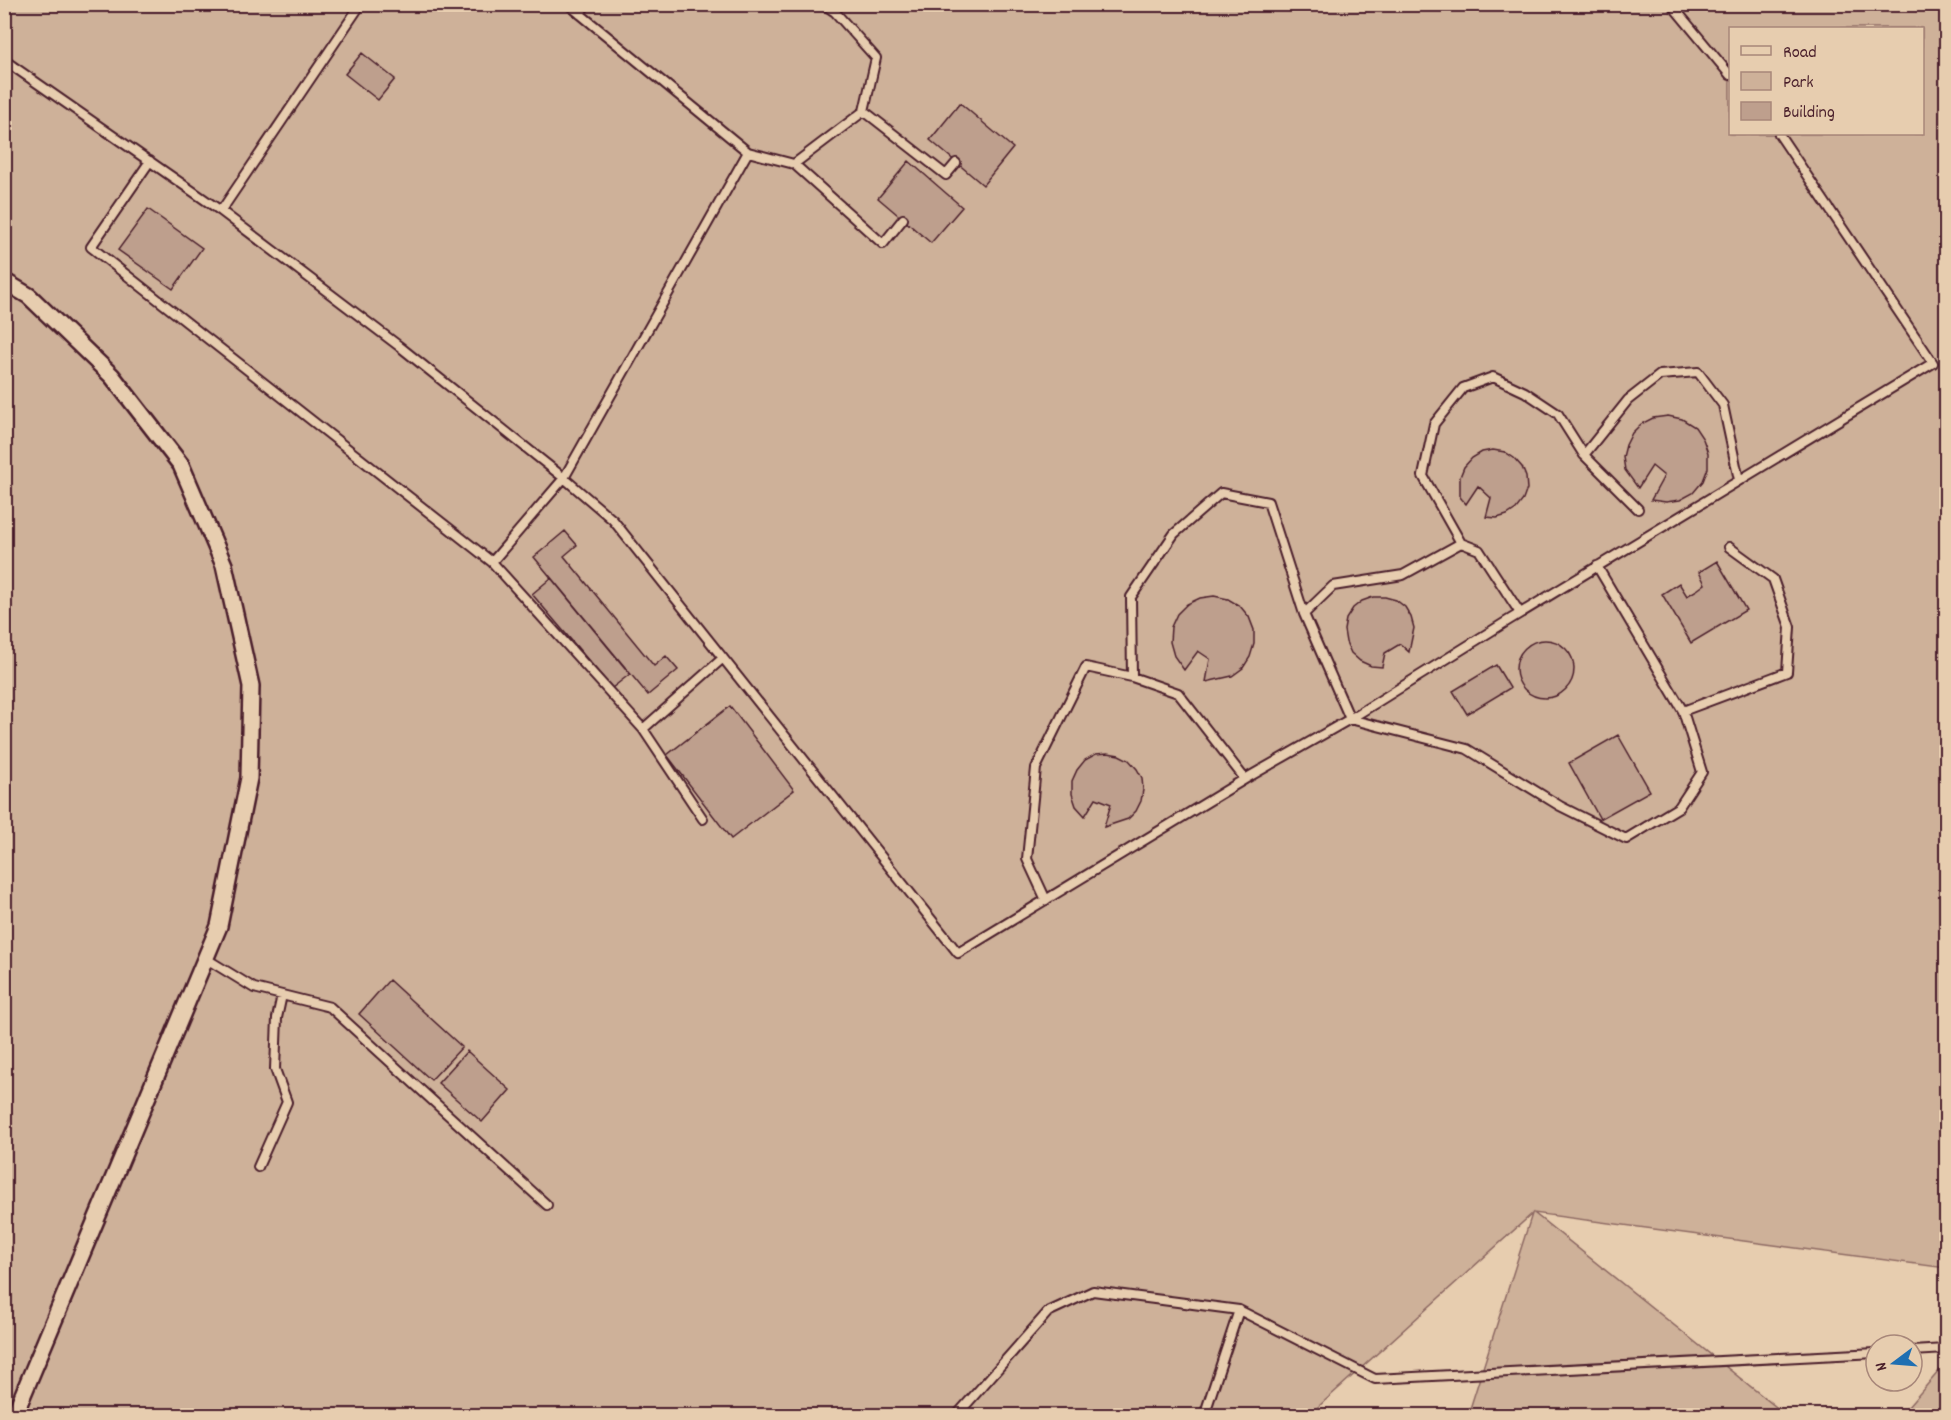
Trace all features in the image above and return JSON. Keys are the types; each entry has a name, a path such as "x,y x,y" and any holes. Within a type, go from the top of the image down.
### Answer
{"street":[{"path":"4,281 29,296 112,376 181,465 224,565 251,686 249,778 219,926 14,1416"}],"lane":[{"path":"222,211 361,4"},
{"path":"568,4 748,152 794,164 883,244 903,219"},
{"path":"580,14 586,4"},
{"path":"794,164 864,111 876,58 835,12 823,4"},
{"path":"1671,4 1729,73"},
{"path":"4,60 222,211 399,346 613,520 958,953 1245,779 1350,719 1597,566 1933,363 1780,135"},
{"path":"864,111 946,175 956,163"},
{"path":"492,562 564,478 748,152"},
{"path":"150,161 91,247 492,562 643,729 703,819"},
{"path":"1584,455 1628,400 1660,375 1698,372 1723,405 1739,480"},
{"path":"1521,613 1479,550 1461,543 1423,476 1434,424 1463,388 1493,377 1525,392 1558,414 1584,455 1638,509"},
{"path":"1132,677 1131,597 1174,534 1221,493 1268,502 1304,614 1350,719"},
{"path":"1304,614 1333,586 1403,575 1461,543"},
{"path":"1683,711 1787,672 1790,627 1773,579 1729,547"},
{"path":"1350,719 1467,748 1560,806 1626,839 1679,807 1702,772 1683,711 1597,566"},
{"path":"643,729 723,658"},
{"path":"1046,900 1027,860 1036,768 1086,667 1132,677 1178,693 1245,779"},
{"path":"205,958 255,988 330,1007 547,1205"},
{"path":"258,1167 287,1102 275,1069 278,1018 282,995"},
{"path":"956,1416 1048,1312 1093,1292 1239,1310 1375,1379 1864,1354"},
{"path":"1204,1416 1239,1310"},
{"path":"1924,1350 1947,1349"}],"green space":[{"path":"4,5 1946,5 1946,1268 1534,1213 1786,1415 1468,1415 1532,1214 1309,1415 5,1415"},
{"path":"1946,1363 1946,1415 1901,1415 1920,1393 1924,1393 1924,1388"}],"building":[{"path":"362,53 395,79 378,100 345,74"},
{"path":"960,103 1013,148 983,185 930,140"},
{"path":"909,161 962,207 931,243 878,198"},
{"path":"148,209 202,248 173,289 118,250"},
{"path":"1668,416 1682,419 1695,427 1708,453 1708,468 1703,481 1693,493 1680,500 1666,502 1651,500 1664,476 1652,466 1638,488 1625,470 1623,457 1632,433 1641,424 1653,418"},
{"path":"1493,450 1505,452 1522,467 1527,489 1516,509 1497,518 1486,517 1491,498 1478,486 1466,504 1460,497 1460,477 1464,467 1482,452"},
{"path":"565,531 577,545 564,556 654,666 666,656 678,670 648,695 534,557"},
{"path":"1717,561 1746,610 1691,643 1662,594 1679,583 1687,596 1697,590 1705,584 1699,572"},
{"path":"551,578 630,674 612,688 532,594"},
{"path":"1214,596 1228,599 1240,606 1249,617 1254,630 1254,644 1243,668 1232,676 1206,682 1210,659 1198,651 1184,670 1174,656 1170,642 1171,627 1177,614 1187,604 1200,598"},
{"path":"1373,597 1396,600 1405,607 1414,628 1409,652 1400,644 1385,653 1382,667 1371,666 1360,661 1351,653 1344,630 1346,619 1353,608"},
{"path":"1545,640 1556,642 1569,653 1574,669 1572,680 1561,693 1545,698 1534,696 1521,685 1516,669 1518,658 1529,645"},
{"path":"1496,665 1510,688 1467,714 1453,691"},
{"path":"730,706 794,790 731,839 667,755"},
{"path":"1618,735 1650,791 1600,819 1569,763"},
{"path":"1108,753 1129,760 1142,778 1143,790 1136,811 1128,819 1104,827 1111,804 1096,798 1085,816 1076,806 1072,794 1072,781 1085,760 1096,754"},
{"path":"389,980 462,1047 431,1080 359,1014"},
{"path":"467,1051 510,1090 482,1122 438,1083"}]}
